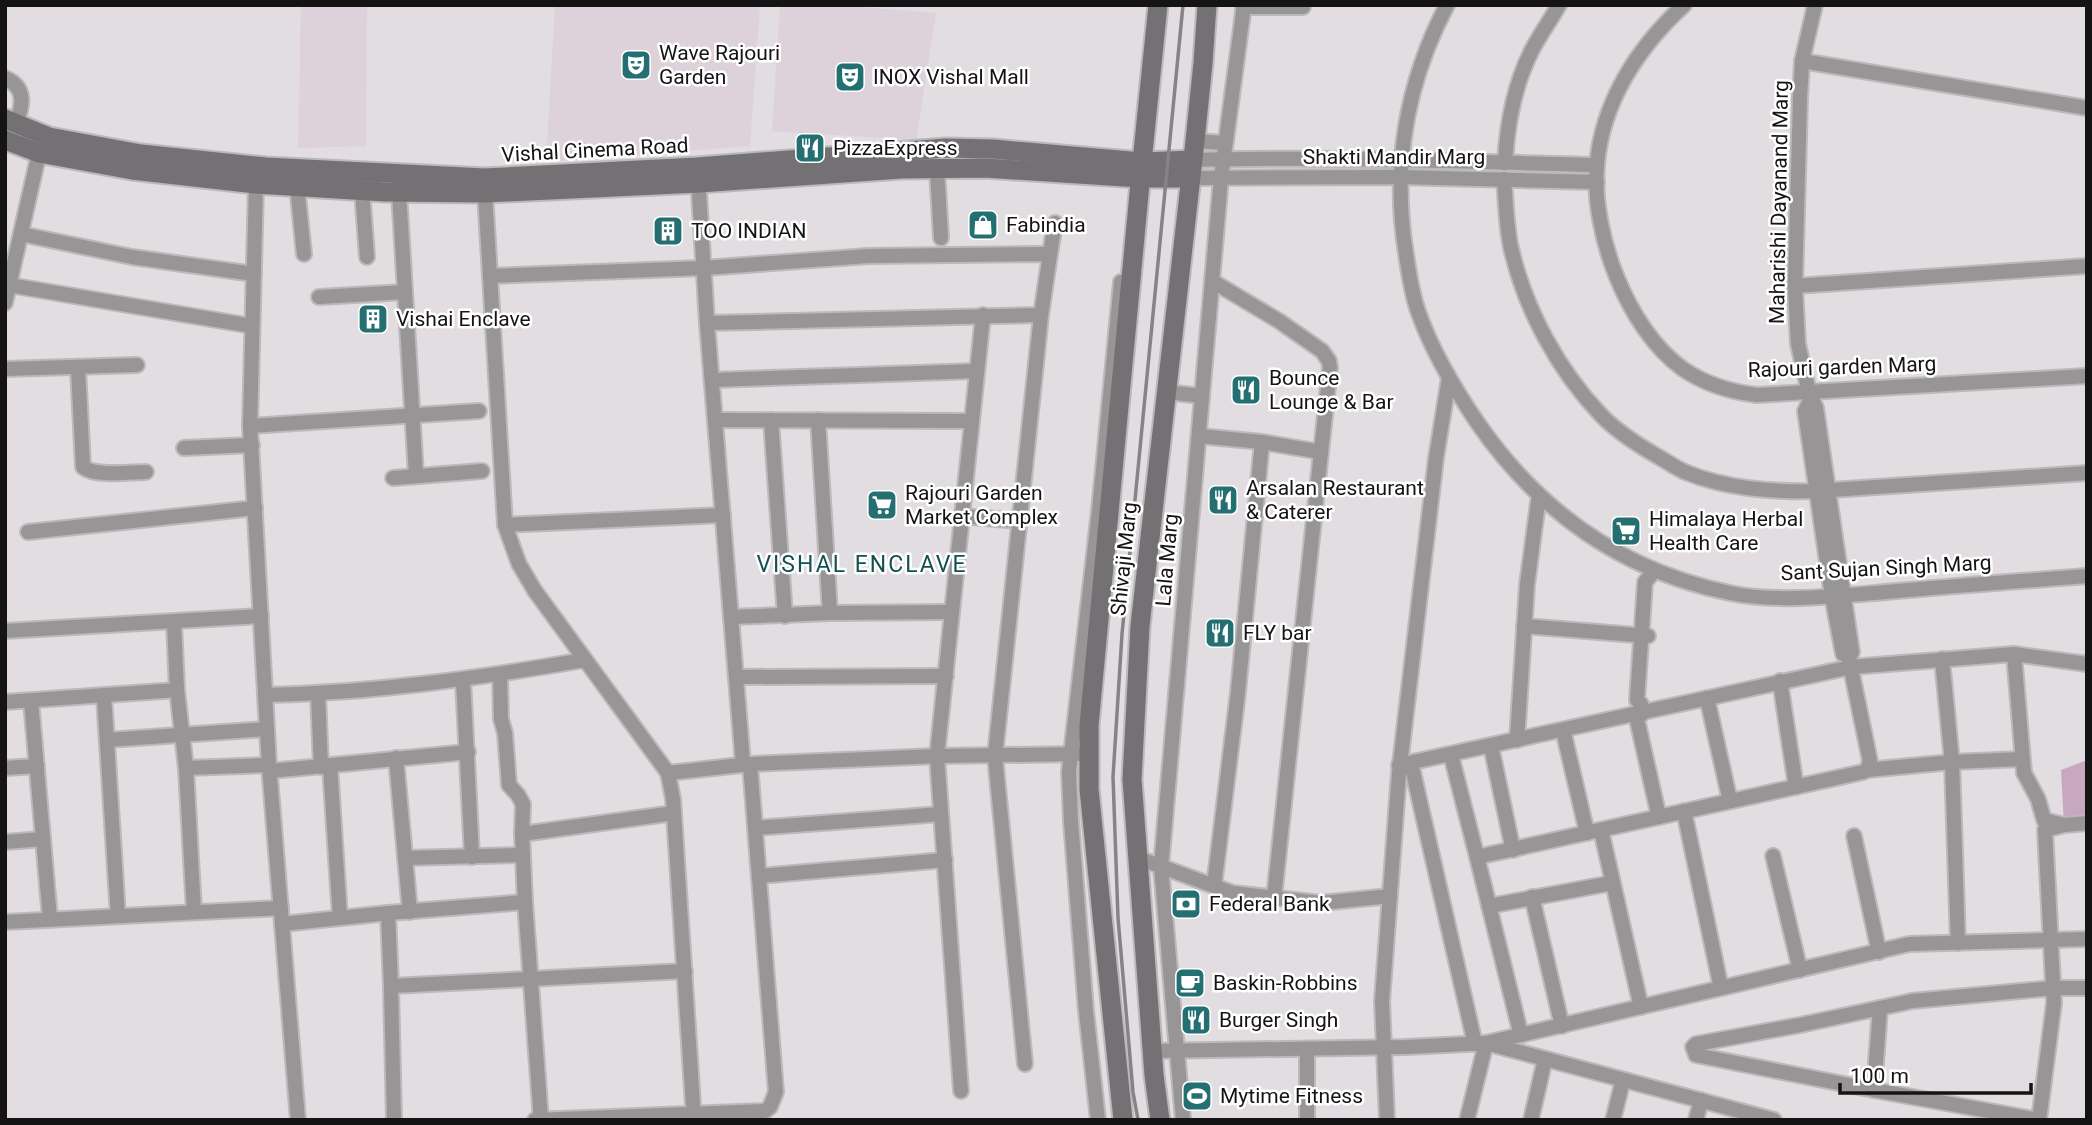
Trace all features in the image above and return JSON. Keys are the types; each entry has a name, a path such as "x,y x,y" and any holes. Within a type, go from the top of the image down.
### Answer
{"main road":[{"name":"Shivaji Marg","path":"1123,1120 1089,789 1080,753 1089,725 1158,5"},
{"name":"Shivaji Marg","path":"1160,1120 1152,1051 1132,779 1140,626 1193,160 1207,5"},
{"name":"Vishal Cinema Road","path":"8,127 44,145 132,170 256,184 362,190 389,186 485,186 698,175 901,160 970,147 1141,170"},
{"name":"Vishal Cinema Road","path":"44,145 266,167 389,186"},
{"name":"Vishal Cinema Road","path":"901,160 937,169 1042,170 1141,170 1193,160"}],"street":[{"name":"Sant Sujan Singh Marg","path":"1447,5 1434,30 1409,106 1401,159 1400,219 1408,269 1418,312 1441,365 1495,448 1539,495 1595,539 1652,573 1733,594 1838,596 2087,576"},
{"path":"1505,163 1514,98 1531,52 1559,5"},
{"name":"Rajouri garden Marg","path":"1684,5 1657,33 1621,82 1607,120 1597,165 1597,200 1610,260 1623,293 1661,349 1683,369 1716,386 1757,395 1810,396 2087,376"},
{"name":"Maharishi Dayanand Marg","path":"1815,5 1802,61 1798,133 1795,286 1798,344 1810,396 1816,408 1822,491 1838,596 1843,654 1850,663 1870,761 1867,770"},
{"path":"1243,6 1303,7"},
{"name":"Lala Marg","path":"1183,1120 1161,867 1221,178 1243,6"},
{"path":"1802,61 2087,108"},
{"path":"5,78 15,82 20,89 22,101 19,115 8,127"},
{"path":"1193,160 1225,143"},
{"path":"5,303 44,145"},
{"path":"1193,160 1401,159 1597,165"},
{"name":"Shakti Mandir Marg","path":"1193,160 1221,178 1400,177 1597,182"},
{"path":"937,169 941,238"},
{"path":"535,1120 693,1117 765,1111 770,1107 776,1092 755,828 736,677 707,323 698,175"},
{"path":"1504,179 1511,247 1524,290 1547,341 1602,416 1641,446 1684,472 1732,487 1773,492 2087,473"},
{"path":"256,184 250,426 267,729 298,1120"},
{"path":"297,186 304,254"},
{"path":"389,186 405,292 416,475"},
{"path":"485,186 505,525 519,564 535,591 668,773 674,813 693,1117"},
{"path":"362,190 367,257"},
{"path":"1025,1064 995,756 1041,315 1055,223"},
{"path":"21,234 132,257 254,274"},
{"path":"490,276 704,268 868,256 1050,254"},
{"path":"1795,286 2087,266"},
{"path":"1212,281 1279,321 1322,351 1331,368 1274,898"},
{"path":"9,285 252,326"},
{"path":"319,297 405,292"},
{"path":"961,1091 937,756 983,315"},
{"path":"707,323 1041,315"},
{"path":"5,369 137,365"},
{"path":"78,368 83,467 88,471 100,472 146,472"},
{"path":"712,380 977,371"},
{"path":"1387,1120 1382,1001 1390,896 1436,458 1449,378"},
{"path":"1166,392 1202,396"},
{"path":"250,426 479,411"},
{"path":"715,420 972,421"},
{"path":"771,420 785,616"},
{"path":"818,420 830,613"},
{"path":"1199,436 1262,442 1321,452"},
{"path":"1214,886 1238,692 1262,442"},
{"path":"184,448 252,446"},
{"path":"393,478 482,471"},
{"path":"1517,740 1527,585 1539,495"},
{"path":"28,532 255,508"},
{"path":"505,525 723,515"},
{"path":"962,516 1019,522"},
{"path":"1652,573 1645,582 1645,636 1637,700 1659,817"},
{"path":"731,617 953,611"},
{"path":"5,631 261,617"},
{"path":"174,622 194,912"},
{"path":"1524,626 1645,636"},
{"path":"1405,764 1707,698 1850,663 2014,654 2087,664"},
{"path":"2014,654 2024,773 2041,806 2044,820 2064,825"},
{"path":"1942,659 1952,762 1958,943"},
{"path":"265,695 318,694 463,680 584,660"},
{"path":"500,675 501,719 505,733 509,785 519,795 523,804 522,855 541,1120"},
{"path":"736,677 946,676"},
{"path":"463,680 472,857"},
{"path":"1780,681 1796,787"},
{"path":"5,702 177,690"},
{"path":"318,694 340,918"},
{"path":"104,696 118,916"},
{"path":"1707,698 1730,801"},
{"path":"31,701 50,919"},
{"path":"107,740 267,729"},
{"path":"1563,730 1612,883 1641,1007"},
{"path":"1491,746 1513,850"},
{"path":"186,768 326,766 468,752"},
{"path":"668,773 747,764 1080,753 1069,781 1086,1012 1098,1120"},
{"path":"1451,755 1521,1035"},
{"path":"396,758 410,912"},
{"path":"1477,858 1867,770 1952,762 2022,760"},
{"path":"1405,764 1481,1043 1467,1120"},
{"path":"5,768 37,766"},
{"path":"1684,811 1721,988"},
{"path":"522,834 674,813"},
{"path":"755,828 942,814"},
{"path":"2087,823 2045,830 2052,941 2053,988 2054,1003 2039,1120 1696,1055 1693,1047 1696,1044 1912,1001 2053,988 2087,988"},
{"path":"1854,836 1879,952"},
{"path":"5,842 43,839"},
{"path":"405,858 522,855"},
{"path":"1773,856 1800,970"},
{"path":"1138,858 1233,893 1321,903 1390,896"},
{"path":"759,876 945,860"},
{"path":"1489,906 1612,883"},
{"path":"1532,897 1562,1026"},
{"path":"282,923 525,902"},
{"path":"5,922 281,908"},
{"path":"388,913 394,1120"},
{"path":"1152,1051 1383,1048 1481,1043 1909,944 2087,939"},
{"path":"391,986 685,971"},
{"path":"1874,1090 1881,1008"},
{"path":"1481,1043 1774,1120"},
{"path":"1307,1049 1307,1120"},
{"path":"1531,1120 1545,1059"},
{"path":"1613,1120 1623,1080"},
{"path":"1696,1120 1701,1100"}],"shaded area":[{"path":"301,5 367,5 366,146 298,148"},
{"path":"555,5 760,5 750,146 546,162"},
{"path":"780,5 834,5 936,13 916,140 772,131"},
{"path":"2087,760 2087,823 2064,825 2061,770"}],"railway":[{"path":"1138,1120 1133,1092 1118,918 1113,777 1122,634 1183,5"}],"place":[{"name":"Wave Rajouri Garden","path":"636,65"},
{"name":"INOX Vishal Mall","path":"850,77"},
{"name":"PizzaExpress","path":"810,148"},
{"name":"Fabindia","path":"983,225"},
{"name":"TOO INDIAN","path":"668,231"},
{"name":"Vishai Enclave","path":"373,319"},
{"name":"Bounce Lounge & Bar","path":"1246,390"},
{"name":"Arsalan Restaurant & Caterer","path":"1223,500"},
{"name":"Rajouri Garden Market Complex","path":"882,505"},
{"name":"Himalaya Herbal Health Care","path":"1626,531"},
{"name":"FLY bar","path":"1220,633"},
{"name":"Federal Bank","path":"1186,904"},
{"name":"Baskin-Robbins","path":"1190,983"},
{"name":"Burger Singh","path":"1196,1020"},
{"name":"Mytime Fitness","path":"1197,1096"}],"district":[{"name":"VISHAL ENCLAVE","path":"862,564"}]}
